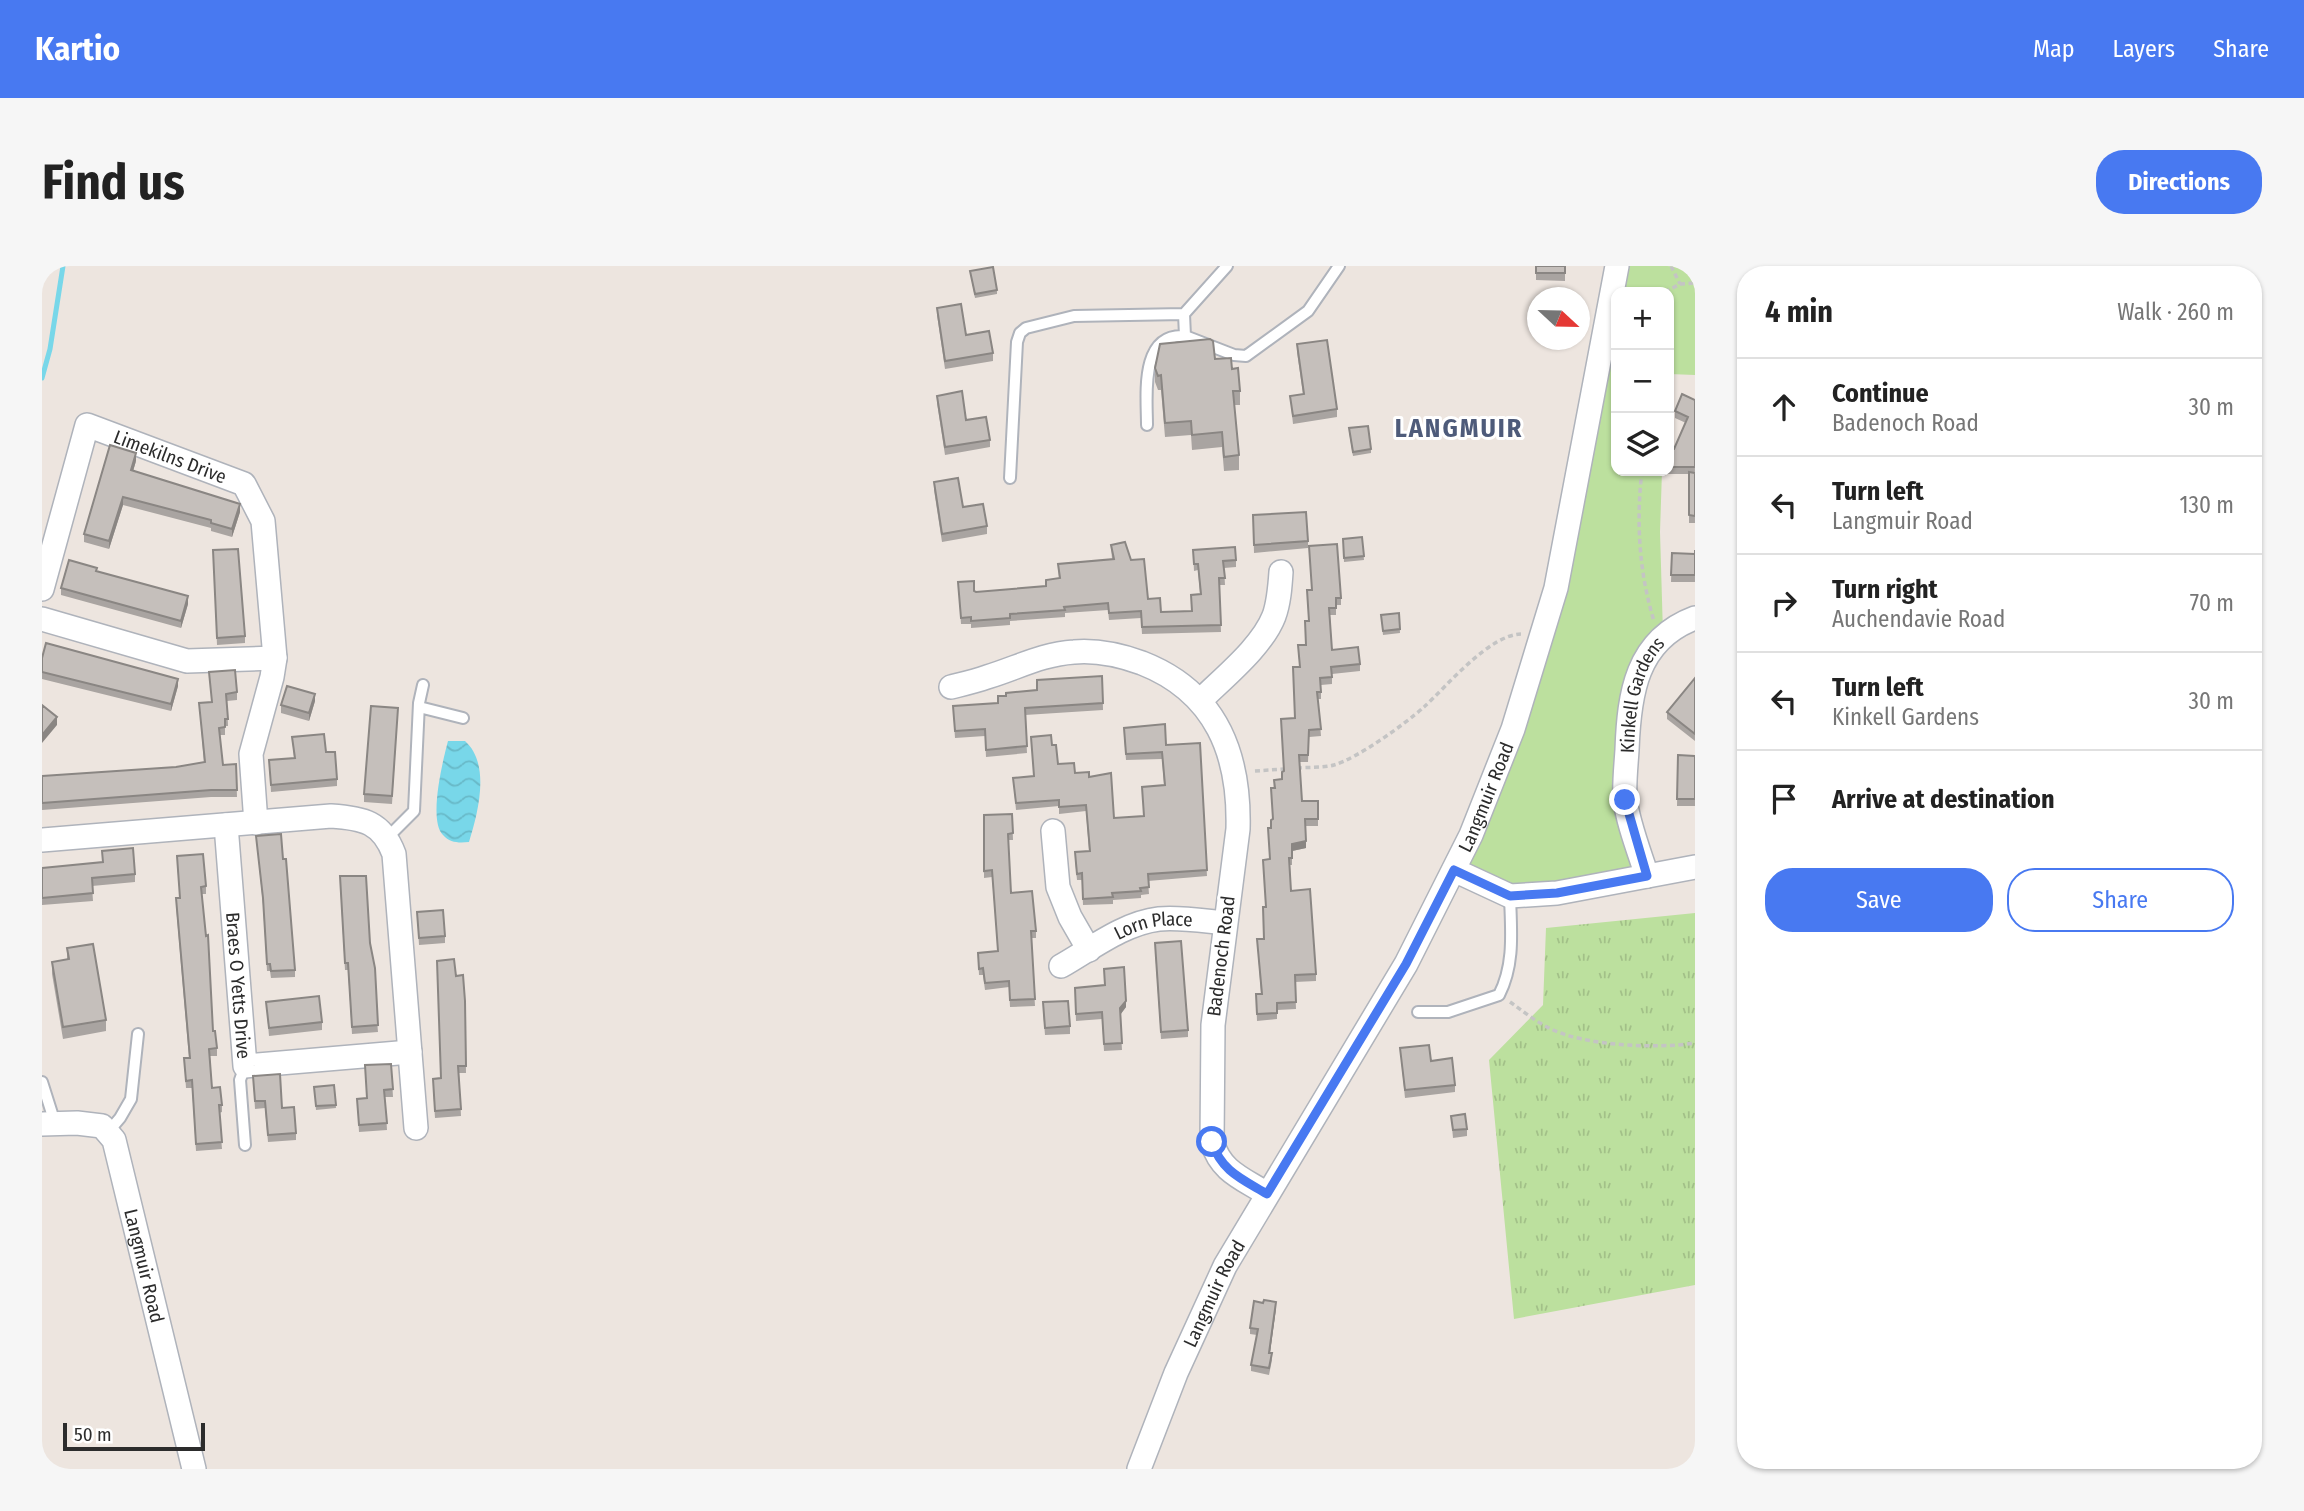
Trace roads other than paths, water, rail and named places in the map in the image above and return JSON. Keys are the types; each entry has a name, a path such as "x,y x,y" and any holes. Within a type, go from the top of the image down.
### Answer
{"street":[{"name":"Langmuir Road","path":"1139,1469 1176,1373 1225,1266 1406,964 1471,835 1513,729 1556,588 1617,266"},
{"name":"Limekilns Drive","path":"42,589 87,425 244,484 263,520 275,658 251,754 256,823"},
{"path":"1201,700 1264,635 1279,601 1281,572"},
{"name":"Kinkell Gardens","path":"1647,876 1625,800 1628,713 1643,659 1663,634 1695,618"},
{"path":"42,619 187,660 275,658"},
{"name":"Badenoch Road","path":"951,687 1051,655 1076,651 1100,652 1122,656 1152,667 1177,681 1201,700 1224,738 1235,772 1239,803 1213,1025 1212,1142 1216,1156 1225,1168 1267,1194"},
{"path":"42,840 331,816 372,824 387,838 394,854 416,1128"},
{"name":"Braes O Yetts Drive","path":"226,825 245,1066 410,1052"},
{"path":"1053,831 1059,887 1070,917 1089,950"},
{"path":"1454,870 1510,896 1557,893 1695,867"},
{"name":"Lorn Place","path":"1061,966 1123,930 1160,919 1225,923"},
{"path":"49,1124 91,1123 102,1126 108,1132"},
{"name":"Langmuir Road","path":"108,1132 117,1150 194,1469"}],"lane":[{"path":"1185,336 1184,314 1227,266"},
{"path":"1147,425 1146,372 1154,353 1171,338 1185,336 1234,355 1246,356 1308,311 1339,266"},
{"path":"1010,478 1017,342 1020,333 1026,328 1074,316 1184,314"},
{"path":"387,838 414,811 419,707 423,685"},
{"path":"419,707 463,718"},
{"path":"1418,1012 1448,1012 1499,995 1507,980 1511,962 1510,896"},
{"path":"108,1132 131,1099 138,1034"},
{"path":"245,1066 240,1080 245,1145"},
{"path":"42,1083 49,1124"}],"water":[{"path":"448,741 465,741 478,762 479,803 469,842 449,840 439,827 438,790"}],"waterway":[{"path":"42,378 50,349 63,266"}],"district":[{"name":"LANGMUIR","path":"1459,428"}]}
